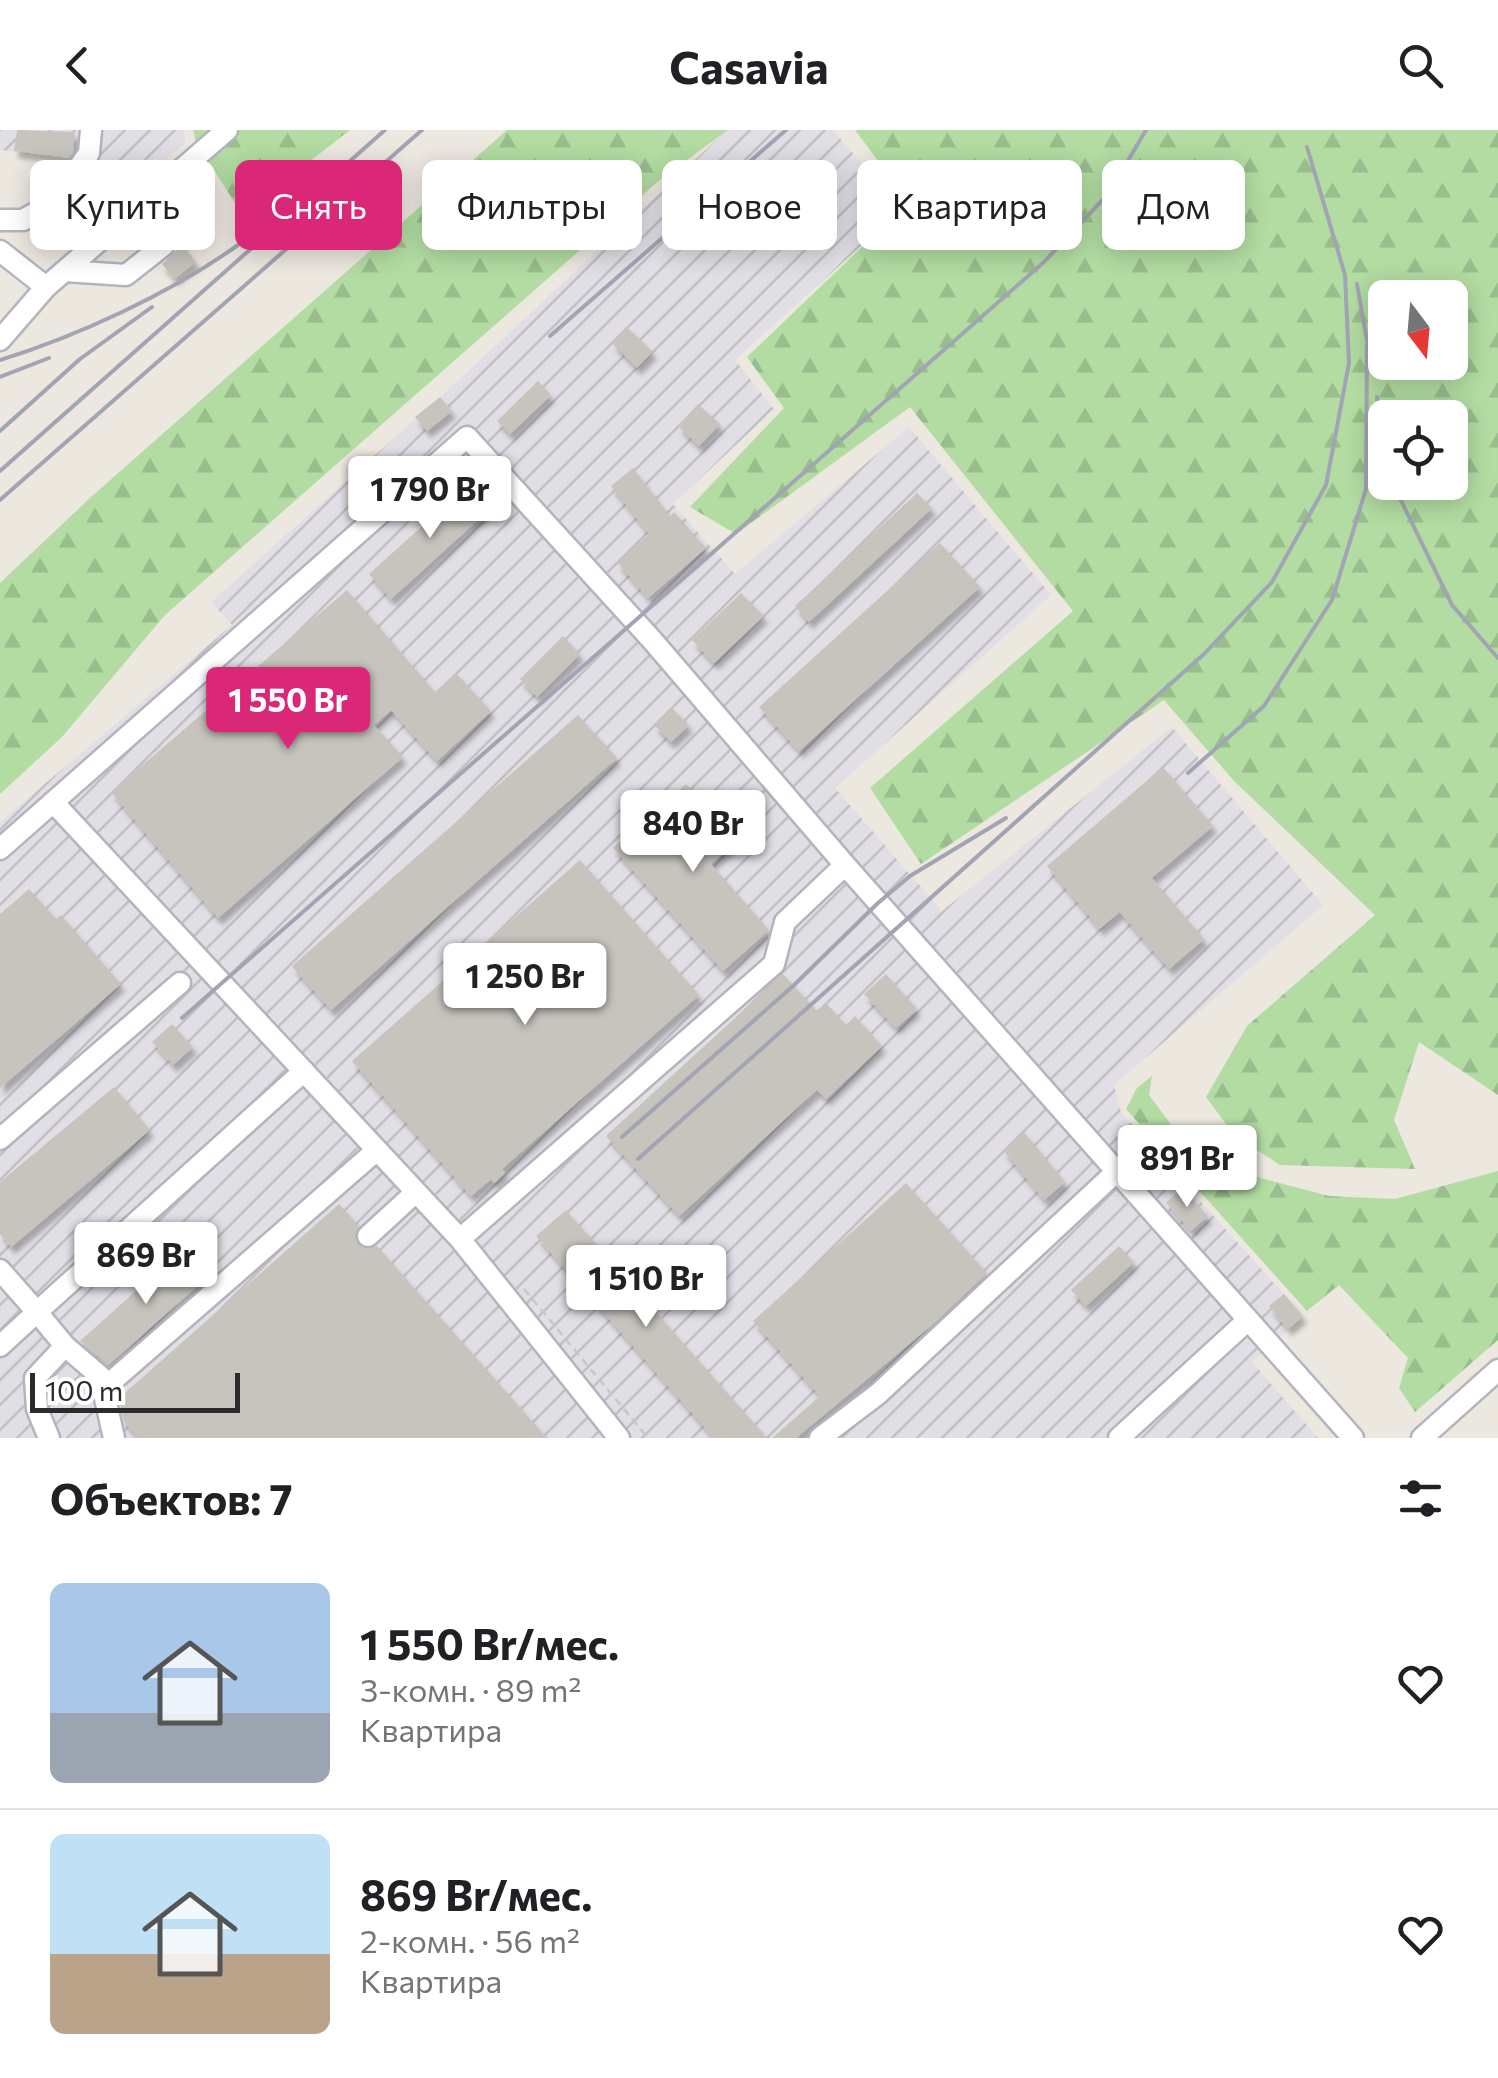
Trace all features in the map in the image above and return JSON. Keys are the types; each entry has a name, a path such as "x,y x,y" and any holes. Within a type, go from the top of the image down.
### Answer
{"street":[{"path":"0,220 22,220 55,202 89,153 91,130"},
{"path":"192,160 227,130"},
{"path":"0,340 46,287 88,250"},
{"path":"64,271 126,276 159,250"},
{"path":"0,251 46,287"},
{"path":"0,849 467,438 652,640 844,866 1353,1438"},
{"path":"52,802 460,1240 619,1438"},
{"path":"460,1240 774,964 785,922 844,866"},
{"path":"0,1140 180,983"},
{"path":"0,1346 304,1072"},
{"path":"103,1389 377,1150"},
{"path":"820,1438 878,1394 1116,1172"},
{"path":"368,1236 416,1192"},
{"path":"0,1270 65,1346 100,1376 114,1438"},
{"path":"1119,1438 1248,1320"},
{"path":"48,1438 37,1409 35,1378 65,1346"},
{"path":"1422,1438 1498,1370"}],"path":[{"path":"523,1288 648,1438"}],"shaded area":[{"path":"0,130 183,130 186,142 166,160 72,160 0,150"},
{"path":"727,130 833,130 858,160 857,250 735,360 774,409 673,504 735,574 909,427 1051,595 835,788 942,911 1172,727 1323,905 1114,1085 1121,1112 1303,1316 1252,1362 1318,1438 0,1438 0,822 232,625 211,602 598,250 642,250 642,209 662,190 662,250 837,250 837,160 695,160"}],"green space":[{"path":"193,130 350,130 311,160 235,160 235,203 215,172 215,160 208,160"},
{"path":"507,130 728,130 687,160 662,160 662,178 642,196 642,160 473,160"},
{"path":"855,130 1498,130 1498,1095 1419,1042 1394,1120 1415,1169 1280,1165 1235,1136 1206,1097 1247,1026 1375,915 1234,781 1164,700 921,864 870,788 1073,611 910,407 736,534 690,507 784,408 747,357 859,250 1082,250 1082,160 878,160"},
{"path":"422,205 422,250 580,250 165,615 62,737 0,794 0,583 91,497 371,250 402,250 402,223"},
{"path":"1152,1076 1149,1095 1199,1162 1329,1196 1395,1199 1498,1171 1498,1340 1415,1412 1399,1388 1408,1358 1339,1285 1307,1311 1126,1109 1137,1088"}],"building":[{"path":"17,130 75,132 73,152 69,158 14,151"},
{"path":"186,250 196,262 174,279 162,264 176,251"},
{"path":"627,327 653,352 637,368 612,343"},
{"path":"538,381 551,395 510,434 497,421"},
{"path":"440,397 452,411 427,431 415,417"},
{"path":"698,404 720,424 699,446 678,426"},
{"path":"633,468 670,516 674,512 706,548 648,598 617,562 649,534 611,486"},
{"path":"469,484 491,508 391,599 369,574"},
{"path":"917,493 932,508 809,622 795,606"},
{"path":"940,543 980,587 799,751 759,707"},
{"path":"347,590 435,692 456,673 491,711 437,761 391,710 374,725 403,757 218,918 111,792"},
{"path":"741,593 764,616 714,663 692,640"},
{"path":"563,636 580,654 537,697 520,679"},
{"path":"672,708 689,725 671,742 654,725"},
{"path":"578,715 617,758 331,1010 292,966"},
{"path":"1163,767 1213,826 1152,878 1204,939 1169,969 1120,912 1100,929 1047,866"},
{"path":"686,784 737,841 711,864 769,930 723,971 613,848"},
{"path":"580,860 699,995 502,1169 505,1173 494,1183 491,1179 471,1196 352,1061"},
{"path":"29,889 56,919 61,915 121,984 0,1088 0,914"},
{"path":"783,974 818,1012 827,1004 846,1025 855,1016 882,1046 826,1099 817,1090 679,1216 606,1136"},
{"path":"886,974 917,1009 896,1028 864,994"},
{"path":"172,1024 193,1047 173,1065 152,1042"},
{"path":"114,1087 150,1130 11,1247 0,1234 0,1182"},
{"path":"1024,1132 1065,1182 1044,1200 1003,1150"},
{"path":"906,1183 987,1273 931,1326 796,1438 772,1438 820,1396 753,1321"},
{"path":"1182,1188 1208,1216 1191,1231 1166,1203"},
{"path":"339,1204 359,1226 355,1233 357,1244 365,1249 377,1246 547,1438 139,1438 124,1422 119,1398"},
{"path":"566,1210 767,1438 714,1438 536,1236"},
{"path":"1119,1246 1134,1262 1086,1306 1071,1290"},
{"path":"185,1247 210,1275 108,1365 80,1341"},
{"path":"1284,1294 1303,1316 1288,1329 1269,1306"}],"railway":[{"path":"0,471 385,130"},
{"path":"0,500 422,130"},
{"path":"550,336 786,130"},
{"path":"182,1018 1044,262 1109,193 1146,130"},
{"path":"638,1159 1204,654 1272,582 1326,485 1349,363 1345,275 1307,147"},
{"path":"0,360 123,312 235,247"},
{"path":"1357,284 1368,347"},
{"path":"0,431 80,359 152,307"},
{"path":"1188,773 1264,706 1332,600 1366,489 1367,345"},
{"path":"0,377 49,358"},
{"path":"1401,500 1452,605 1498,658"},
{"path":"622,1137 910,876 1006,818"}]}
